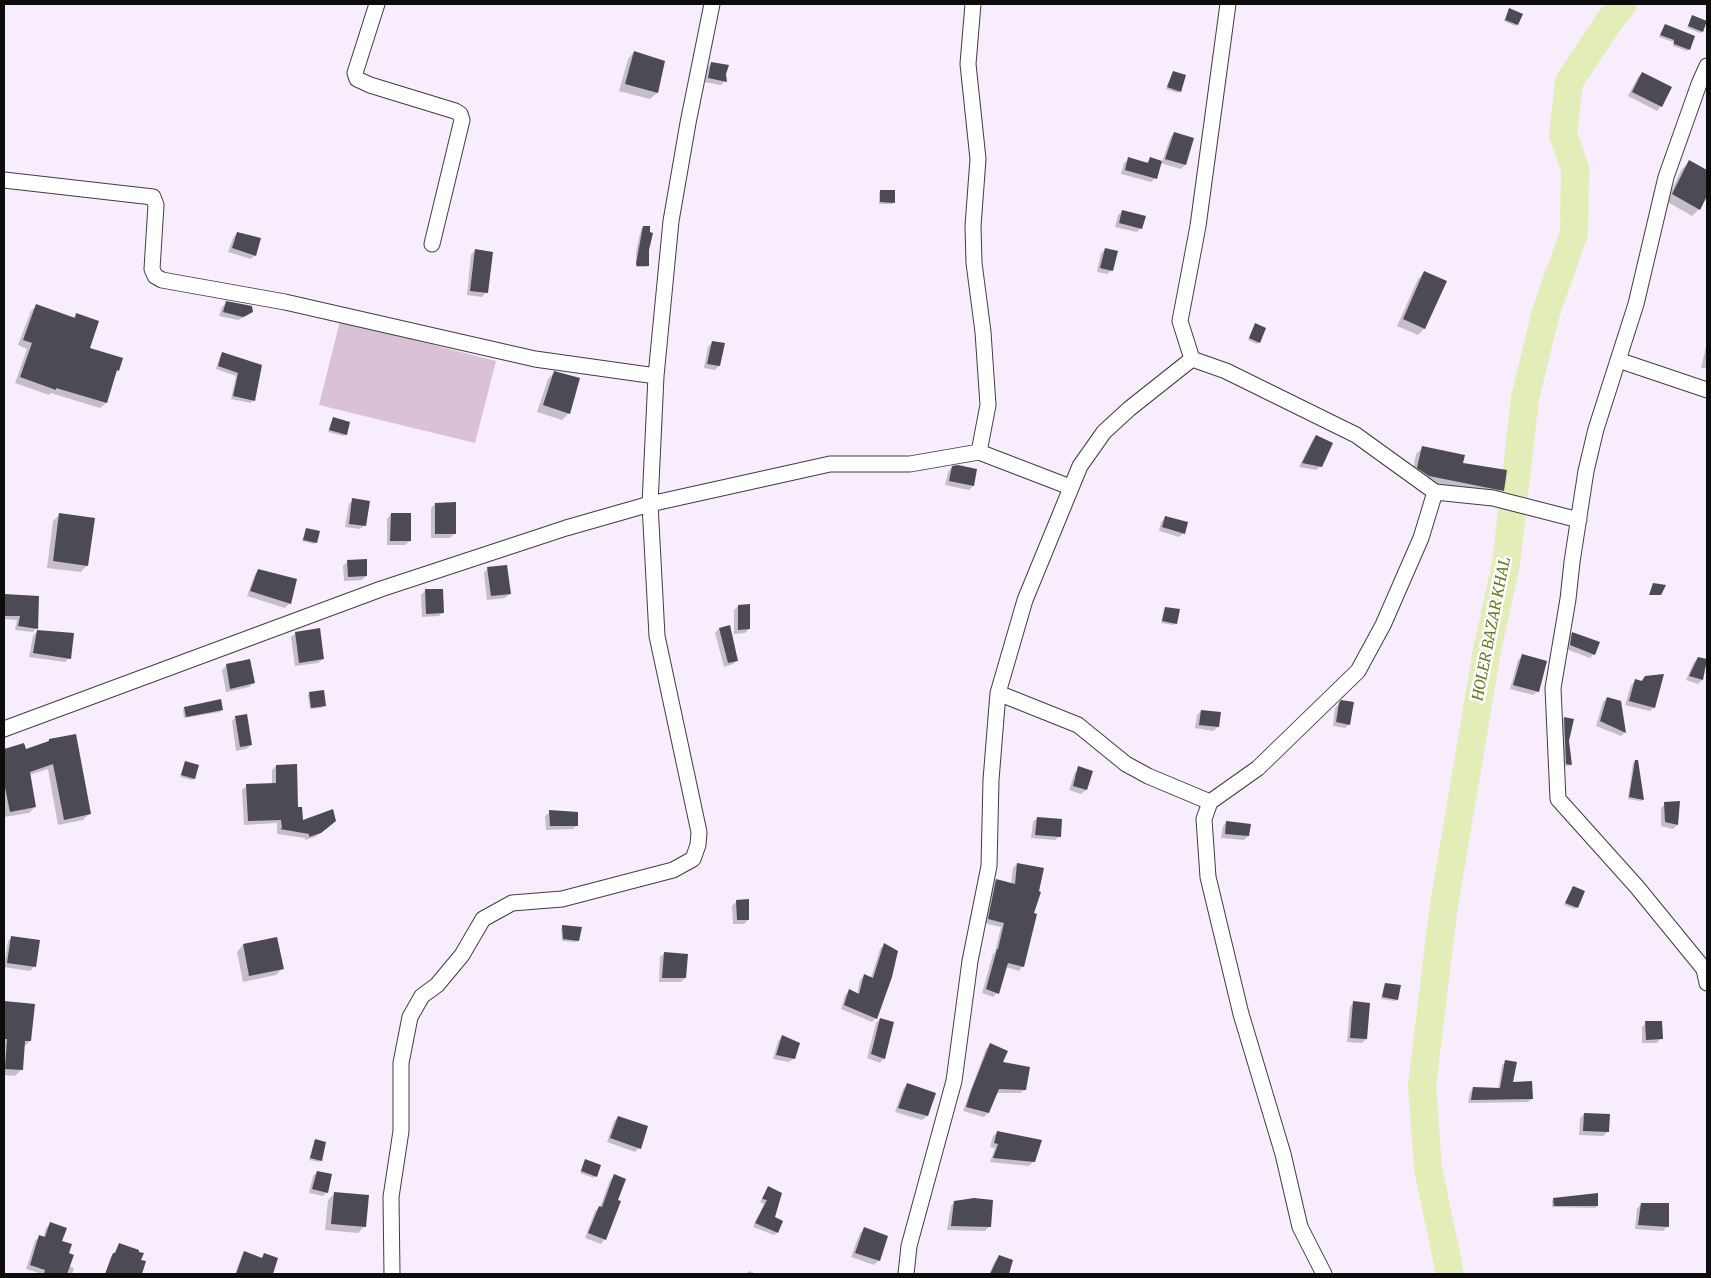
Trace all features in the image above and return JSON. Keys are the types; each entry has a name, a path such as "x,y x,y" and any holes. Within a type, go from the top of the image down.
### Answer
{"street":[{"path":"377,4 355,73 358,79 370,85 455,111 460,114 462,120 432,244"},
{"path":"392,1274 391,1197 401,1131 401,1063 410,1017 422,996 437,986 462,955 484,918 512,903 562,899 673,870 693,859 698,845 699,832 657,636 650,504 656,376 671,221 712,4"},
{"path":"973,4 968,64 978,159 973,226 974,262 983,332 988,405 978,452"},
{"path":"1192,359 1180,321 1198,226 1228,4"},
{"path":"1707,66 1666,176 1636,304 1594,437 1573,519 1572,562 1568,599 1553,688 1558,799 1636,887 1704,969 1707,983"},
{"path":"4,180 153,197 156,205 152,269 155,276 162,280 284,302 535,358 656,376"},
{"path":"906,1274 909,1246 954,1080 970,961 989,866 991,780 998,693 1025,600 1080,466 1104,432 1129,409 1192,359"},
{"path":"1192,359 1226,371 1356,435 1435,492 1494,498 1573,519"},
{"path":"1618,360 1707,390"},
{"path":"4,729 381,589 566,528 650,504 830,464 910,464 978,452 1070,487"},
{"path":"1324,1274 1300,1227 1283,1154 1241,1014 1208,876 1204,819 1210,802 1258,768 1358,671 1383,625 1421,538 1435,492"},
{"path":"998,693 1078,725 1126,764 1148,776 1210,802"}],"shaded area":[{"path":"340,321 496,361 475,443 319,405"}],"building":[{"path":"1509,8 1523,14 1518,25 1505,20"},
{"path":"1692,15 1707,21 1703,32 1688,26"},
{"path":"1665,24 1695,36 1690,50 1674,44 1674,40 1660,35"},
{"path":"634,51 665,61 658,93 625,84"},
{"path":"711,62 729,65 726,74 727,82 708,78"},
{"path":"1173,71 1186,75 1181,92 1167,87"},
{"path":"1642,72 1672,87 1662,107 1632,92"},
{"path":"1174,132 1194,138 1186,165 1165,159"},
{"path":"1128,157 1148,163 1150,157 1162,161 1157,179 1125,170"},
{"path":"1689,160 1707,170 1707,196 1700,210 1672,194"},
{"path":"880,190 895,190 895,203 880,202"},
{"path":"1122,210 1146,216 1142,229 1119,223"},
{"path":"643,226 650,226 650,232 653,233 649,250 649,266 637,266 636,264"},
{"path":"237,232 261,238 256,256 232,248"},
{"path":"1105,248 1118,251 1113,271 1100,268"},
{"path":"475,249 493,252 488,293 470,291"},
{"path":"1424,271 1447,281 1425,329 1403,319"},
{"path":"226,301 252,306 253,312 243,317 223,312"},
{"path":"36,304 75,318 76,313 99,321 90,348 123,358 119,371 117,370 107,403 56,388 56,390 20,377 32,343 23,340"},
{"path":"1255,323 1266,328 1260,343 1249,338"},
{"path":"712,341 725,343 720,366 707,364"},
{"path":"222,352 262,365 255,401 233,396 238,373 218,366"},
{"path":"554,371 580,378 570,414 543,405"},
{"path":"333,417 350,422 347,435 329,430"},
{"path":"1316,435 1333,443 1322,467 1302,463"},
{"path":"1422,446 1465,455 1463,463 1507,470 1504,491 1429,476 1417,468"},
{"path":"958,465 977,469 974,486 949,481 952,466"},
{"path":"352,498 370,501 366,526 349,524"},
{"path":"456,502 456,534 435,534 435,503"},
{"path":"59,513 95,518 88,566 53,561"},
{"path":"391,513 411,513 411,541 390,541"},
{"path":"1165,516 1188,522 1185,534 1162,527"},
{"path":"306,528 320,531 317,543 303,540"},
{"path":"367,559 367,576 348,577 347,560"},
{"path":"507,565 511,594 491,596 487,567"},
{"path":"258,569 297,579 291,604 250,591"},
{"path":"1653,583 1666,585 1661,595 1649,595"},
{"path":"425,589 443,589 444,613 426,614"},
{"path":"4,594 39,596 38,629 18,626 20,616 4,616"},
{"path":"750,604 750,629 738,630 738,605"},
{"path":"1165,607 1180,609 1177,624 1162,621"},
{"path":"730,625 738,661 728,663 719,628"},
{"path":"320,628 324,659 299,663 295,632"},
{"path":"37,630 74,633 71,659 33,653"},
{"path":"1572,632 1600,642 1595,655 1570,645"},
{"path":"1522,654 1547,661 1539,692 1513,685"},
{"path":"1698,657 1707,659 1703,680 1689,676"},
{"path":"250,659 255,683 230,689 226,664"},
{"path":"1664,674 1655,708 1629,701 1635,679 1642,681 1645,676"},
{"path":"324,690 326,706 311,708 309,692"},
{"path":"1607,697 1621,701 1626,733 1600,721"},
{"path":"221,699 223,710 186,717 184,707"},
{"path":"1341,700 1354,702 1350,725 1336,722"},
{"path":"1201,710 1221,712 1219,727 1199,725"},
{"path":"247,714 252,745 240,747 235,716"},
{"path":"1564,717 1574,719 1569,741 1572,765 1566,764"},
{"path":"76,734 91,814 64,820 53,764 30,772 36,807 10,812 4,782 4,749 24,743 26,749 49,741 49,739"},
{"path":"1635,760 1638,760 1644,800 1629,797"},
{"path":"185,761 199,765 195,779 181,775"},
{"path":"297,764 298,807 302,807 303,820 333,809 336,821 321,833 309,837 309,834 280,829 282,828 281,820 248,821 246,784 276,783 276,765"},
{"path":"1078,766 1093,771 1087,790 1073,786"},
{"path":"1680,801 1678,825 1665,822 1664,802"},
{"path":"549,810 578,812 578,826 550,826"},
{"path":"1037,817 1062,819 1061,837 1035,835"},
{"path":"1226,821 1251,824 1249,836 1225,834"},
{"path":"1017,863 1044,868 1039,891 1041,892 1034,913 1037,914 1024,967 1008,963 999,994 986,989 1004,923 988,919 996,879 1015,884"},
{"path":"1573,886 1585,891 1578,908 1565,903"},
{"path":"749,899 749,920 737,920 736,900"},
{"path":"562,925 582,927 579,941 563,939"},
{"path":"11,936 40,940 36,967 7,963"},
{"path":"277,937 284,969 249,976 243,944"},
{"path":"884,943 898,951 892,977 877,1019 844,1005 849,989 859,994 864,974 873,978"},
{"path":"664,952 688,954 686,978 662,978"},
{"path":"1385,983 1401,985 1398,1000 1382,997"},
{"path":"4,1001 35,1004 31,1041 25,1041 23,1070 5,1069 7,1039 4,1039"},
{"path":"1353,1001 1370,1003 1367,1039 1350,1038"},
{"path":"880,1018 894,1022 885,1059 871,1054"},
{"path":"1645,1021 1662,1021 1663,1039 1646,1040"},
{"path":"782,1035 800,1043 795,1059 776,1055"},
{"path":"990,1043 1008,1051 1003,1062 1030,1067 1026,1090 999,1089 989,1113 966,1107"},
{"path":"1505,1060 1517,1062 1513,1082 1532,1081 1533,1099 1471,1100 1473,1087 1500,1088"},
{"path":"907,1083 936,1093 928,1116 898,1108"},
{"path":"1584,1113 1610,1114 1609,1132 1583,1131"},
{"path":"618,1116 648,1126 641,1149 610,1138"},
{"path":"997,1131 1042,1140 1035,1162 993,1158 998,1144 994,1143"},
{"path":"315,1139 326,1142 322,1161 310,1158"},
{"path":"585,1159 601,1165 597,1177 581,1171"},
{"path":"317,1171 332,1174 328,1193 312,1189"},
{"path":"614,1174 626,1179 618,1200 621,1201 606,1240 588,1233 599,1206 602,1207"},
{"path":"768,1186 782,1193 775,1217 783,1221 778,1233 755,1223 767,1200 762,1199"},
{"path":"334,1192 369,1195 366,1227 331,1224"},
{"path":"1598,1193 1598,1206 1554,1206 1553,1198"},
{"path":"974,1198 993,1200 991,1227 951,1226 954,1201"},
{"path":"1641,1203 1669,1203 1669,1227 1638,1225"},
{"path":"50,1222 67,1228 62,1241 72,1244 69,1253 74,1255 67,1274 44,1274 45,1270 30,1265 39,1235 45,1237"},
{"path":"864,1227 888,1236 880,1261 855,1253"},
{"path":"119,1243 144,1253 141,1260 146,1261 142,1274 105,1274"},
{"path":"244,1251 262,1258 264,1253 278,1258 273,1274 236,1274"},
{"path":"999,1255 1013,1260 1009,1274 990,1274"}],"waterway":[{"name":"HOLER BAZAR KHAL","path":"1450,1274 1428,1168 1422,1086 1443,912 1487,650 1506,564 1525,398 1546,312 1574,233 1575,169 1563,134 1569,82 1608,23 1623,4"}]}
